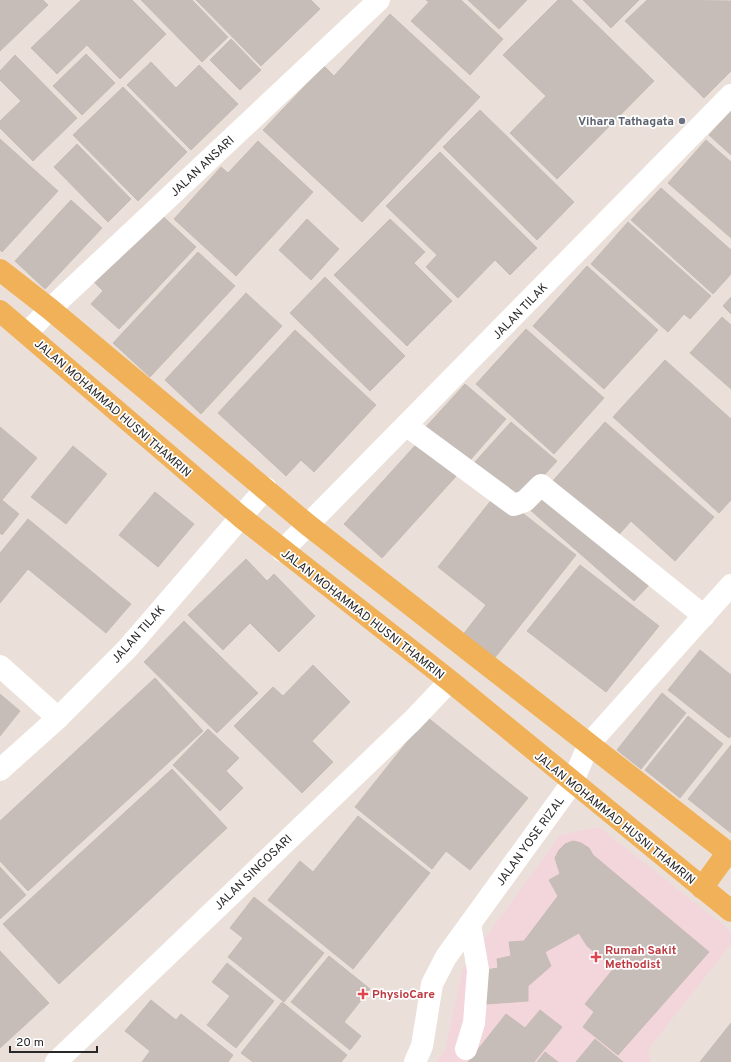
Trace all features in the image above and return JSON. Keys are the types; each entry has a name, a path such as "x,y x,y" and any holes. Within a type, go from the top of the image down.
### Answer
{"main road":[{"path":"0,270 50,309 266,488 308,525 730,854 702,888"},
{"name":"JALAN MOHAMMAD HUSNI THAMRIN","path":"0,311 241,517 450,681 572,783 731,911"}],"street":[{"name":"JALAN ANSARI","path":"27,333 50,309 379,0"},
{"name":"JALAN TILAK","path":"282,550 407,426 731,95"},
{"path":"407,426 514,505 525,501 541,485 704,616"},
{"name":"JALAN TILAK","path":"0,770 58,718 127,649 266,488"},
{"name":"JALAN YOSE RIZAL","path":"415,1062 422,1046 432,984 446,957 572,783 589,744 731,585"},
{"path":"0,666 58,718"},
{"name":"JALAN SINGOSARI","path":"56,1062 413,720 450,681"},
{"path":"466,1049 474,1023 478,970 470,924"}],"shaded area":[{"name":"Rumah Sakit Methodist","path":"599,827 731,931 731,944 648,1050 651,1062 436,1062 445,1050 463,969 560,835"}],"building":[{"path":"0,0 43,0 48,5 0,51"},
{"path":"81,0 132,0 166,34 120,79 87,45 57,74 31,48"},
{"path":"141,0 192,0 228,37 202,62"},
{"path":"196,0 311,0 320,9 261,66"},
{"path":"426,0 461,0 503,39 470,75 411,21 429,2"},
{"path":"468,0 527,0 499,29"},
{"path":"558,0 571,0 654,81 557,179 510,133 546,96 503,55"},
{"path":"583,0 639,0 611,28"},
{"path":"647,0 731,1 731,71 704,98 625,21"},
{"path":"390,14 480,97 362,222 263,130 324,66 334,76"},
{"path":"231,39 261,70 240,90 210,60"},
{"path":"86,54 115,83 82,115 53,86"},
{"path":"15,55 77,118 33,161 0,128 0,121 21,101 0,80 0,71"},
{"path":"151,62 176,88 199,65 238,104 191,150 127,85"},
{"path":"123,87 187,152 138,201 73,135"},
{"path":"480,110 574,202 537,240 443,147"},
{"path":"731,111 731,155 709,135"},
{"path":"0,139 58,191 2,252 0,250"},
{"path":"706,140 731,162 731,238 668,183"},
{"path":"258,141 313,192 236,276 174,219 221,167 228,173"},
{"path":"77,144 131,199 108,222 54,167"},
{"path":"440,152 537,248 510,275 495,260 458,298 426,267 437,255 386,206"},
{"path":"661,188 731,250 731,274 713,294 631,220"},
{"path":"71,200 102,228 45,289 15,261"},
{"path":"157,211 196,247 119,329 91,304 103,291 92,280"},
{"path":"307,219 339,249 311,280 279,250"},
{"path":"390,219 425,252 414,263 452,301 407,346 334,275"},
{"path":"628,222 711,296 690,319 684,314 668,332 591,264"},
{"path":"198,252 235,286 150,377 113,343"},
{"path":"587,266 658,330 604,389 533,326"},
{"path":"325,277 405,356 370,391 290,313"},
{"path":"246,293 282,326 201,414 165,380"},
{"path":"731,297 731,314 723,306"},
{"path":"722,317 731,325 731,389 690,353"},
{"path":"526,329 604,398 554,454 476,384"},
{"path":"295,330 376,405 314,472 301,460 286,476 218,413"},
{"path":"665,360 731,419 731,500 719,513 613,417"},
{"path":"465,384 506,419 465,466 424,429"},
{"path":"511,422 557,461 519,503 474,463"},
{"path":"605,422 714,517 675,561 631,521 615,539 551,483"},
{"path":"0,427 37,458 2,500 19,514 2,535 0,533"},
{"path":"421,439 459,473 382,558 344,524"},
{"path":"73,446 107,474 66,524 31,497"},
{"path":"543,491 649,585 634,601 528,508"},
{"path":"155,492 194,524 158,567 119,535"},
{"path":"497,493 576,555 493,660 462,636 486,605 438,567"},
{"path":"28,519 131,604 106,633 28,569 0,603 0,553"},
{"path":"246,559 267,581 274,574 315,616 279,652 250,623 223,650 188,615"},
{"path":"580,565 659,626 606,692 527,631"},
{"path":"184,621 258,693 217,733 144,662"},
{"path":"700,650 731,675 731,736 729,738 668,690"},
{"path":"313,665 350,702 312,741 333,762 302,793 234,726 273,687 283,696"},
{"path":"155,678 203,731 28,891 0,861 0,821"},
{"path":"662,693 686,713 641,769 617,750"},
{"path":"0,694 20,711 0,736"},
{"path":"688,716 723,744 680,798 645,770"},
{"path":"427,717 528,798 470,870 446,851 432,869 355,807"},
{"path":"208,729 239,758 226,771 243,788 220,811 173,765"},
{"path":"731,745 731,833 688,799"},
{"path":"172,769 227,828 59,984 3,924"},
{"path":"358,816 430,873 353,969 268,900 300,861 313,872"},
{"path":"573,841 581,843 589,848 593,855 709,952 618,1055 583,1027 594,1012 585,1004 614,968 587,946 579,933 545,952 551,966 528,986 528,1001 486,1004 486,970 498,968 497,959 511,956 509,942 524,941 558,896 549,880 560,874 555,858 559,850 565,844"},
{"path":"0,867 26,895 0,919"},
{"path":"254,897 324,953 284,1002 228,957 243,938 230,928"},
{"path":"0,951 49,1003 0,1048"},
{"path":"329,956 370,989 344,1022 361,1036 350,1050 291,1002"},
{"path":"227,963 274,1001 236,1048 207,1025 230,996 212,982"},
{"path":"151,1000 176,1020 181,1014 233,1055 228,1062 142,1062 150,1051 125,1031"},
{"path":"282,1002 347,1055 341,1062 253,1062 241,1053"},
{"path":"540,1010 562,1027 534,1062 468,1062 506,1014 525,1028"},
{"path":"731,1023 731,1062 700,1062"},
{"path":"595,1039 623,1062 576,1062"},
{"path":"545,1052 558,1062 537,1062"}],"place":[{"name":"Vihara Tathagata","path":"682,121"},
{"name":"Rumah Sakit Methodist","path":"596,957"},
{"name":"PhysioCare","path":"363,994"}]}
